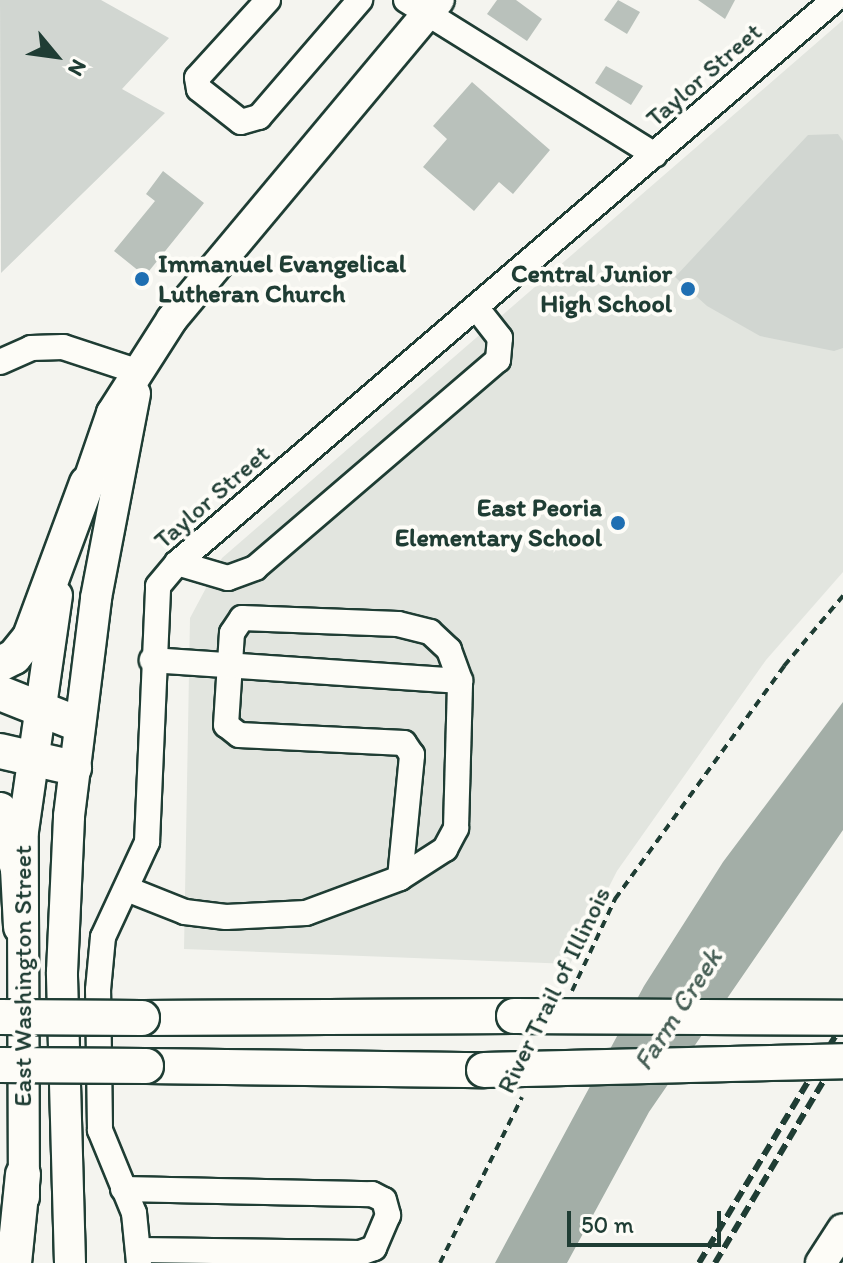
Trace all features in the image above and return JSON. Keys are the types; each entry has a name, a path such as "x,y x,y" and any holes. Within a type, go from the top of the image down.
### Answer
{"highway":[{"path":"0,664 14,657 30,637 87,483"},
{"path":"0,693 78,724"},
{"path":"16,754 74,768"},
{"path":"0,810 18,869 21,927"},
{"path":"0,1017 514,1016 564,1006 843,998"},
{"path":"564,1006 843,1018"},
{"path":"0,1065 484,1070 843,1061"},
{"path":"14,1263 23,1174"}],"main road":[{"name":"East Washington Street","path":"28,1263 23,1174 16,754 37,708 55,606 87,483 112,413 172,319 423,5"},
{"name":"East Washington Street","path":"70,1263 62,972 74,768 106,538 139,372"},
{"path":"821,1263 843,1229"}],"street":[{"path":"268,0 197,78 199,89 241,122 259,117 360,0"},
{"name":"Taylor Street","path":"139,1256 138,1227 100,1130 98,990 103,937 147,842 154,598 177,563 834,0"},
{"path":"423,5 655,155"},
{"path":"177,563 228,578 255,568 498,360 500,338 477,309"},
{"path":"0,362 31,348 63,347 139,372"},
{"path":"127,889 185,912 226,917 306,913 400,878 445,849 456,828 460,681 449,650 430,632 398,624 242,618 232,633 226,725 239,735 404,743 412,755 400,878"},
{"path":"152,660 460,681"},
{"path":"123,1189 372,1194 384,1200 388,1215 374,1248 360,1253 139,1256"}],"path":[{"name":"River Trail of Illinois","path":"564,1006 615,899 784,666 843,596"},
{"name":"River Trail of Illinois","path":"440,1263 523,1094"}],"shaded area":[{"path":"0,0 101,0 169,38 122,89 165,113 1,273"},
{"name":"Central Junior High School","path":"843,20 843,572 766,660 617,871 570,964 184,949 190,618 222,558"},
{"path":"838,134 843,141 843,348 834,351 760,336 707,306 675,277 808,135"}],"water":[{"name":"Farm Creek","path":"843,702 843,830 649,1112 567,1263 495,1263 644,986 723,862"}],"building":[{"path":"497,0 516,0 542,19 527,41 487,14"},
{"path":"618,0 640,12 627,34 604,20"},
{"path":"698,0 735,0 725,19"},
{"path":"606,66 643,86 631,105 595,83"},
{"path":"472,82 550,150 513,194 499,182 474,211 423,167 447,139 433,126"},
{"path":"163,171 204,203 145,276 114,251 155,201 146,194"}],"railway":[{"path":"699,1263 843,1023"},
{"path":"715,1263 843,1048"}],"place":[{"name":"Immanuel Evangelical Lutheran Church","path":"142,279"},
{"name":"Central Junior High School","path":"688,289"},
{"name":"East Peoria Elementary School","path":"618,523"}]}
